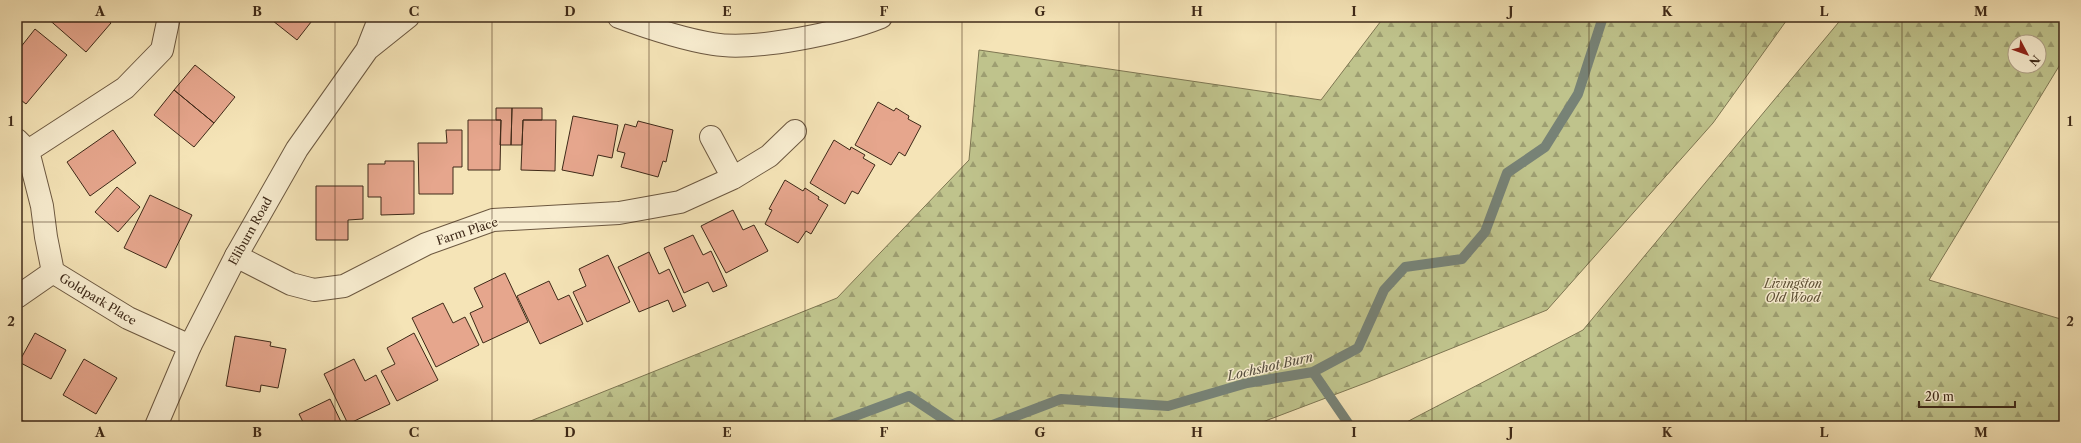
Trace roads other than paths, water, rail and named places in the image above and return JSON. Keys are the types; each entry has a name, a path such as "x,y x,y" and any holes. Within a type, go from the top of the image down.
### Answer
{"street":[{"name":"Goldpark Place","path":"169,17 162,50 125,88 23,146 42,206 53,272 128,318 190,346"},
{"name":"Eliburn Road","path":"156,426 190,346 236,256 297,149 367,50 380,17"},
{"name":"Eliburn Road","path":"367,50 408,17"},
{"path":"619,17 674,35 714,44 760,44 830,32 881,17"},
{"name":"Farm Place","path":"236,256 291,284 314,290 344,286 426,244 493,220 619,213 680,202 733,178 769,156 795,132"},
{"path":"711,137 733,178"},
{"path":"17,297 53,272"}],"waterway":[{"name":"Lochshot Burn","path":"990,426 1061,399 1168,406 1247,383 1313,372 1358,348 1384,290 1405,267 1462,259 1485,232 1507,173 1545,147 1578,94 1603,17"},
{"path":"1313,372 1350,426"},
{"name":"Lochshot Burn","path":"828,426 909,396 954,426"}],"park label":[{"name":"Livingston Old Wood","path":"1793,290"}]}
